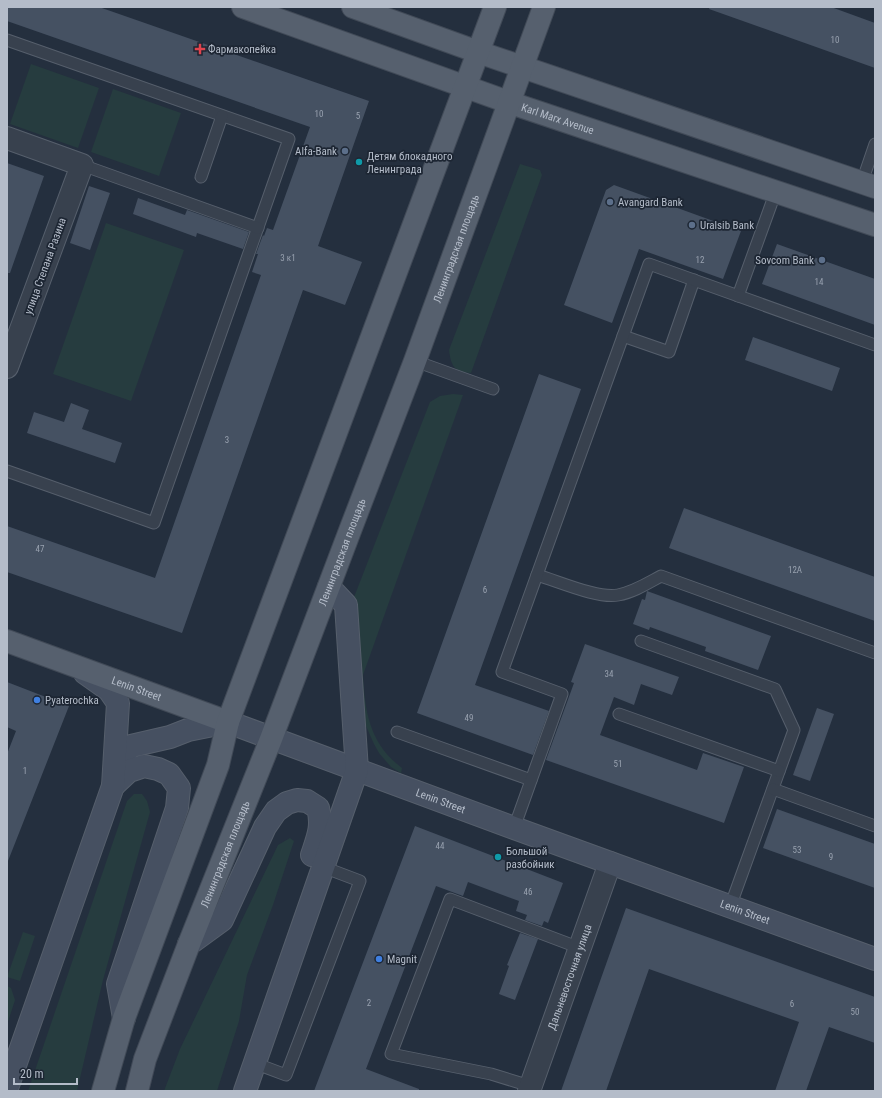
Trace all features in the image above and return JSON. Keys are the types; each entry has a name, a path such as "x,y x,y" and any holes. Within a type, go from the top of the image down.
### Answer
{"main road":[{"name":"Karl Marx Avenue","path":"243,7 508,102 875,225"},
{"path":"354,7 478,52 869,184"},
{"path":"103,1091 124,1018 218,766 228,722 495,7"},
{"name":"Ленинградская площадь","path":"137,1091 145,1059 154,1034 271,739 415,361 508,102 544,7"},
{"path":"245,1091 357,770 346,605 329,587"},
{"name":"Lenin Street","path":"7,641 271,739 875,959"},
{"path":"7,1088 112,786 115,764 118,703 108,690 77,667"},
{"path":"115,764 131,746 170,737 188,730 228,722"},
{"path":"112,786 129,771 144,766 158,768 169,774 179,788 177,808 118,984 124,1018"},
{"path":"189,944 222,920 265,827 276,811 287,803 297,800 307,801 318,808 320,830 267,985 271,1016"}],"street":[{"path":"7,138 82,165"},
{"name":"улица Степана Разина","path":"7,368 82,165"},
{"name":"Дальневосточная улица","path":"530,1089 610,863"}],"lane":[{"path":"7,40 289,139 154,523 7,471"},
{"path":"201,177 222,116"},
{"path":"869,184 875,144"},
{"path":"82,165 258,228"},
{"path":"738,296 776,191"},
{"path":"514,828 562,694 502,672 649,264 875,345"},
{"path":"623,336 668,352 694,280"},
{"path":"415,361 493,389"},
{"path":"537,575 597,594 617,595 636,589 662,576 875,653"},
{"path":"641,641 775,689 794,730 730,907"},
{"path":"619,714 779,771"},
{"path":"397,732 531,780"},
{"path":"772,789 875,826"},
{"path":"254,1063 286,1075 360,881 323,867"},
{"path":"530,1089 491,1074 391,1054 450,898 580,948"}],"green space":[{"path":"31,64 99,88 78,148 10,124"},
{"path":"113,89 181,113 159,176 91,152"},
{"path":"520,164 540,170 542,175 471,373 457,370 452,364 449,350"},
{"path":"106,223 184,250 131,401 53,374"},
{"path":"453,394 463,395 363,675 365,702 371,727 383,749 391,759 402,768 401,773 391,767 379,753 366,726 362,709 349,610 430,402 440,396"},
{"path":"134,794 142,794 147,801 150,812 103,980 77,1091 28,1091 127,801"},
{"path":"290,838 294,841 273,905 247,975 239,1021 217,1091 164,1091 180,1049 278,845"},
{"path":"23,932 35,936 20,981 7,977"},
{"path":"7,986 11,988 15,1000 7,1025"}],"building":[{"path":"7,7 99,7 369,101 318,246 362,262 345,305 303,290 182,633 7,572 7,526 155,578 261,275 252,272 258,254 256,254 267,228 273,230 310,127 7,21"},
{"path":"710,7 831,7 875,23 875,68 709,9"},
{"path":"7,163 44,176 10,273 7,273"},
{"path":"614,185 741,231 723,279 639,249 612,323 564,305 606,190"},
{"path":"89,186 110,193 90,250 70,243"},
{"path":"138,198 185,215 187,210 249,232 243,249 197,233 196,237 133,214"},
{"path":"777,244 875,279 875,325 762,284"},
{"path":"753,337 840,368 832,391 745,360"},
{"path":"539,374 581,389 475,685 549,711 533,755 417,713"},
{"path":"71,403 89,410 82,429 122,443 115,463 27,433 34,412 64,422"},
{"path":"684,508 875,577 875,621 669,548"},
{"path":"647,591 771,636 758,670 705,651 706,647 650,627 649,630 633,624 642,599 645,600"},
{"path":"585,644 679,677 672,695 641,684 634,705 614,697 600,735 697,770 703,753 744,767 724,823 546,760 574,683 571,682"},
{"path":"7,682 69,706 8,861 7,754 16,731 7,727"},
{"path":"817,708 834,714 810,781 793,775"},
{"path":"777,809 875,844 875,888 763,848"},
{"path":"415,826 563,883 548,923 544,921 542,926 525,920 527,915 516,911 519,901 468,882 463,896 436,886 366,1069 419,1089 419,1091 314,1091"},
{"path":"626,908 875,997 875,1043 829,1027 806,1091 775,1091 799,1022 649,969 606,1091 561,1091"},
{"path":"520,933 538,939 515,1000 499,994 509,966 507,965"}],"place":[{"name":"Фармакопейка","path":"200,49"},
{"name":"Alfa-Bank","path":"345,151"},
{"name":"Детям блокадного Ленинграда","path":"359,162"},
{"name":"Avangard Bank","path":"610,202"},
{"name":"Uralsib Bank","path":"692,225"},
{"name":"Sovcom Bank","path":"822,260"},
{"name":"Pyaterochka","path":"37,700"},
{"name":"Большой разбойник","path":"498,857"},
{"name":"Magnit","path":"379,959"}]}
